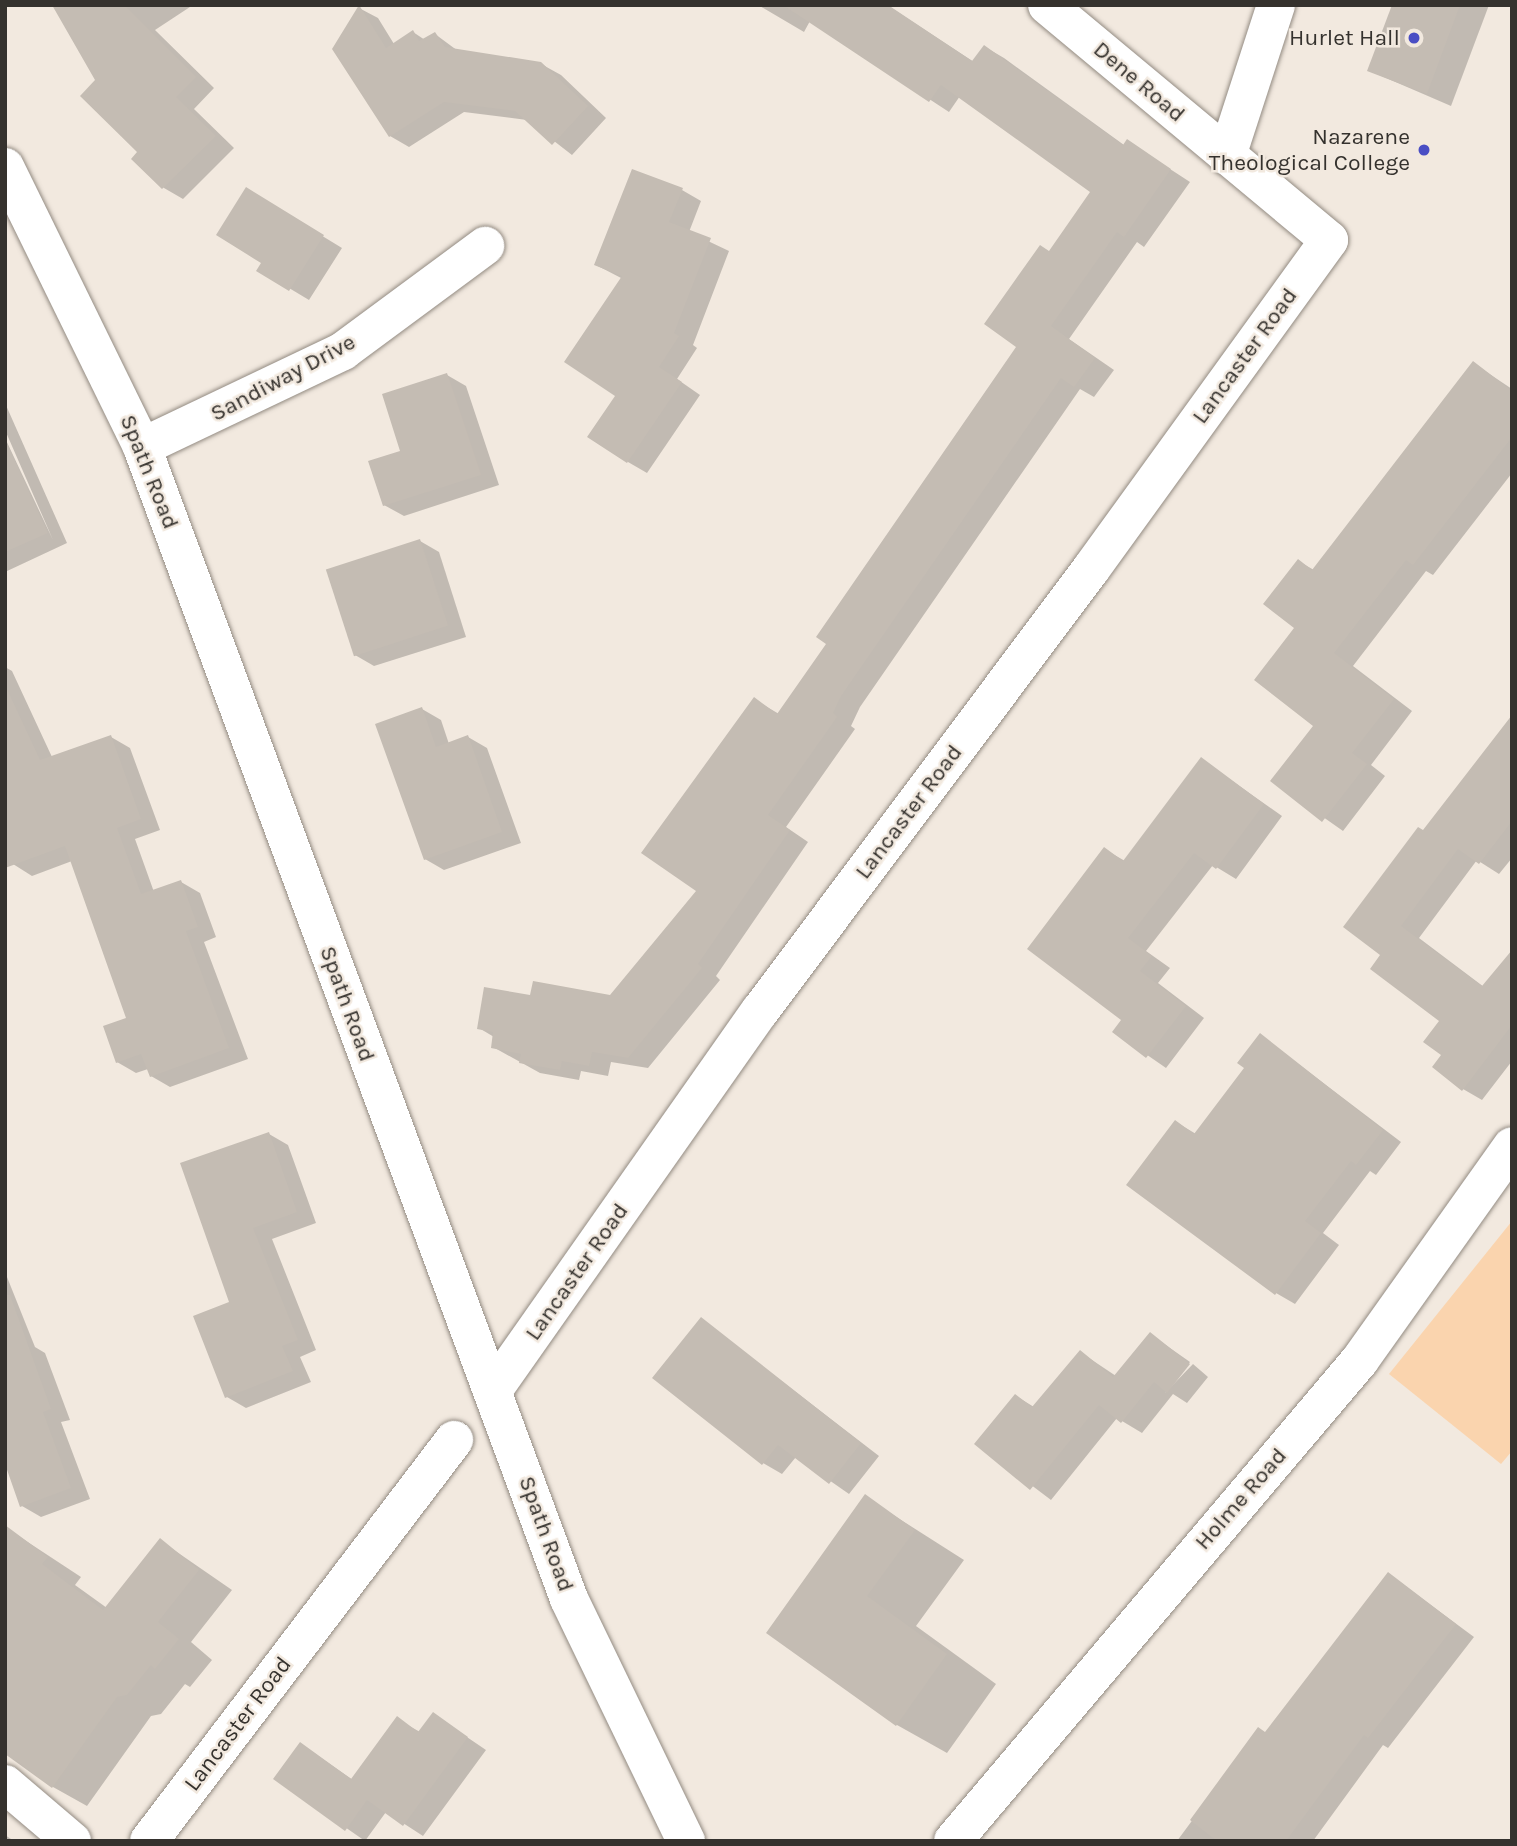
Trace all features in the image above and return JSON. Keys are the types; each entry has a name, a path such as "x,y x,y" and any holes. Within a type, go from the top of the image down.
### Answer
{"street":[{"name":"Dene Road","path":"1047,5 1329,240"},
{"path":"1227,156 1276,5"},
{"name":"Spath Road","path":"5,167 142,447 494,1389 569,1599 687,1841"},
{"name":"Lancaster Road","path":"494,1389 760,1011 1091,569 1329,240"},
{"name":"Sandiway Drive","path":"142,447 343,351 485,246"},
{"name":"Holme Road","path":"953,1841 1360,1360 1512,1146"},
{"name":"Lancaster Road","path":"149,1841 454,1440"},
{"path":"5,1784 72,1841"}],"shaded area":[{"path":"1512,1221 1512,1451 1501,1464 1389,1374"}],"building":[{"path":"52,5 124,5 196,77 176,97 216,136 162,189 131,159 137,152 80,96 95,80"},
{"path":"359,5 386,48 413,30 419,41 435,32 445,47 541,62 588,106 552,145 515,111 444,102 389,137 332,49"},
{"path":"783,5 888,5 972,61 984,45 1123,145 1127,139 1171,169 1124,237 1117,232 1051,326 1095,358 1074,387 1061,378 841,696 833,713 837,717 768,815 790,830 698,964 702,968 628,1058 592,1052 589,1066 562,1061 560,1070 519,1063 521,1054 491,1048 493,1032 477,1029 484,987 530,995 533,981 610,995 696,891 641,853 754,697 777,714 826,644 816,637 1016,347 984,324 1040,245 1049,251 1090,192 941,85 929,102"},
{"name":"Hurlet Hall","path":"1392,5 1460,5 1427,94 1367,71"},
{"path":"632,169 683,188 669,222 711,238 674,333 679,336 659,367 682,382 627,463 587,437 615,396 564,362 622,276 594,265"},
{"path":"246,187 324,235 289,291 256,271 261,263 216,235"},
{"path":"1473,361 1512,391 1512,437 1413,565 1406,560 1334,653 1394,699 1352,753 1367,764 1322,822 1270,781 1313,726 1254,680 1294,628 1263,604 1298,559 1312,570"},
{"path":"447,373 481,475 383,506 368,461 400,451 382,394"},
{"path":"5,439 48,533 5,552"},
{"path":"420,539 448,626 354,656 326,570"},
{"path":"5,685 40,760 111,735 141,819 117,828 141,894 181,880 198,927 186,931 229,1048 150,1077 141,1054 116,1063 103,1026 126,1018 65,846 5,868"},
{"path":"422,707 436,747 468,735 502,832 424,860 375,724"},
{"path":"1512,715 1512,821 1479,864 1458,849 1401,926 1482,986 1512,950 1512,1025 1462,1091 1432,1067 1441,1055 1423,1042 1439,1021 1370,969 1380,955 1343,927 1418,827 1423,830"},
{"path":"1201,757 1264,804 1216,869 1194,853 1128,938 1152,956 1140,971 1186,1006 1146,1058 1112,1032 1121,1020 1027,949 1104,847 1123,861"},
{"path":"1260,1033 1383,1130 1356,1165 1351,1161 1305,1221 1321,1233 1275,1295 1126,1185 1175,1120 1194,1134 1244,1068 1237,1063"},
{"path":"269,1132 297,1212 253,1228 298,1340 282,1346 293,1371 225,1398 193,1316 229,1302 180,1163"},
{"path":"5,1295 10,1295 51,1409 43,1412 71,1488 20,1507 5,1464"},
{"path":"701,1317 861,1443 829,1484 778,1445 762,1465 652,1378"},
{"path":"1150,1332 1190,1364 1167,1393 1154,1382 1121,1423 1099,1405 1030,1490 974,1444 1015,1394 1032,1407 1080,1350 1113,1377"},
{"path":"865,1494 915,1530 867,1596 947,1654 896,1726 766,1633"},
{"path":"5,1525 48,1557 42,1564 103,1610 160,1538 199,1570 158,1622 179,1639 155,1669 151,1665 127,1695 117,1697 52,1788 5,1754"},
{"path":"1388,1572 1456,1624 1368,1738 1364,1735 1286,1841 1217,1841 1190,1820 1258,1727 1265,1732"},
{"path":"433,1712 468,1737 403,1826 367,1800 345,1831 273,1779 300,1742 351,1779 397,1716 418,1732"}],"place":[{"name":"Hurlet Hall","path":"1414,38"},
{"name":"Nazarene Theological College","path":"1424,150"}]}
